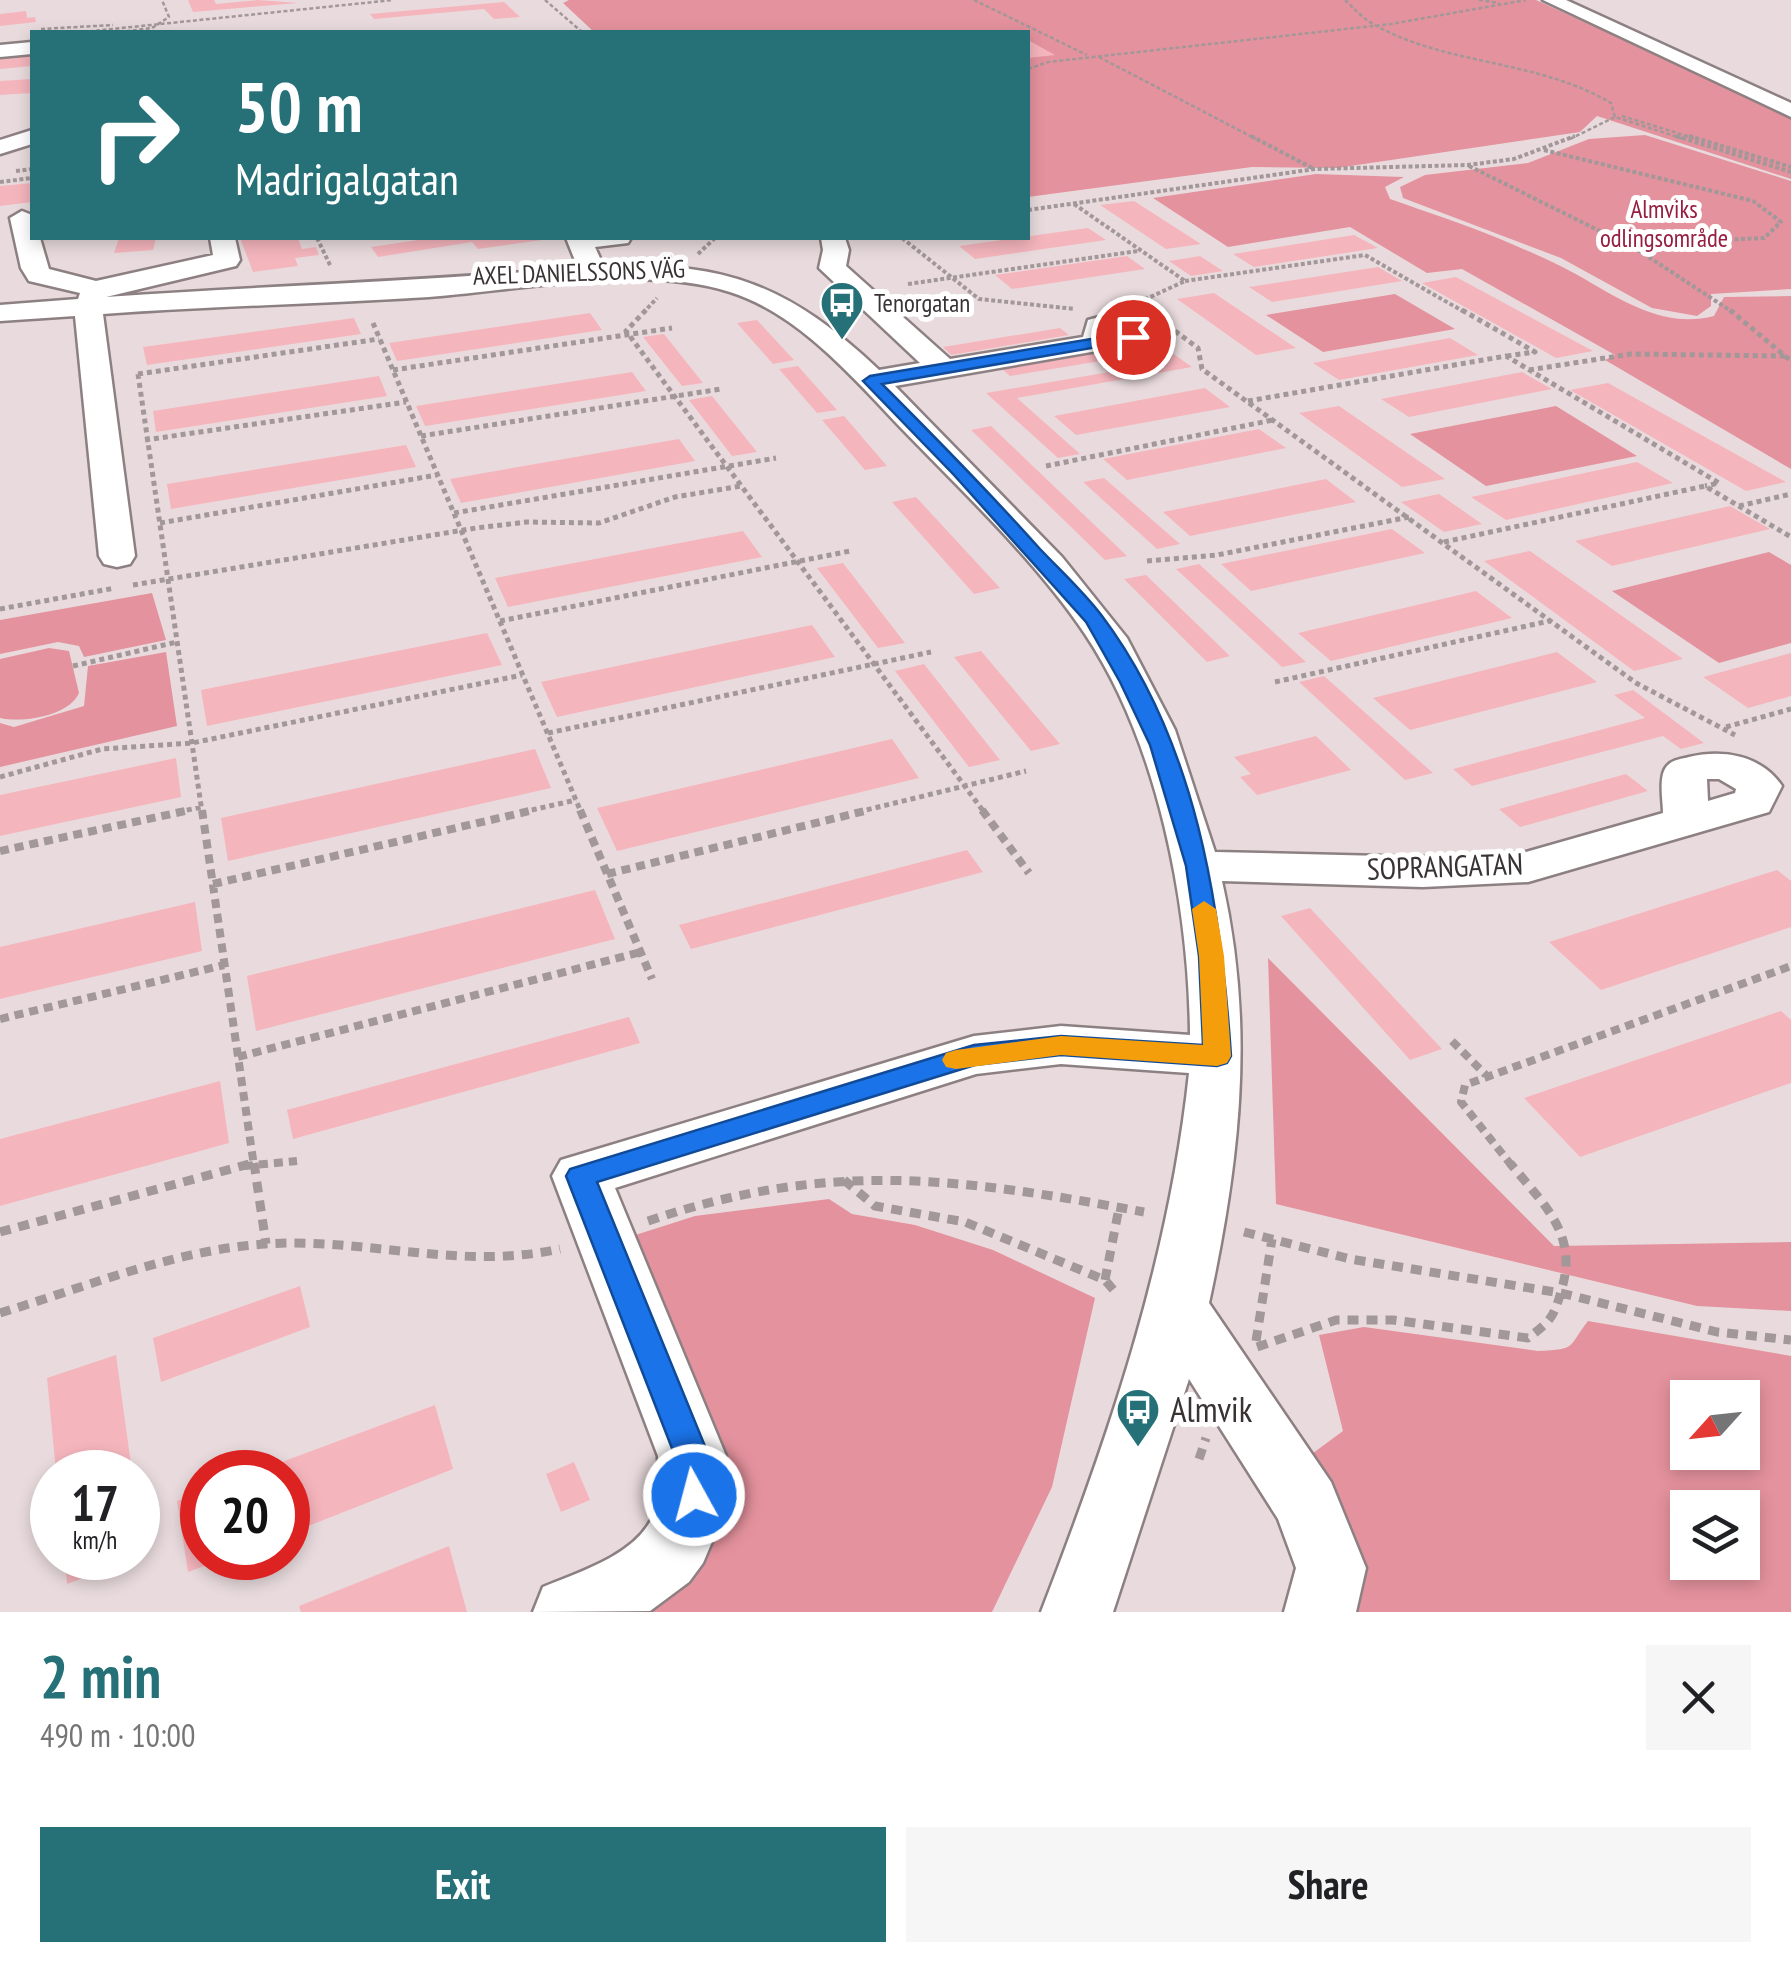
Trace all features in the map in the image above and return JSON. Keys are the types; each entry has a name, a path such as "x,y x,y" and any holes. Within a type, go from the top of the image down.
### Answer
{"street":[{"path":"1552,0 1791,112"},
{"path":"0,50 30,41"},
{"path":"0,147 30,138"},
{"name":"AXEL DANIELSSONS VÄG","path":"22,222 39,276 92,299 354,294 586,255 764,294 797,316 870,381 972,484 1094,619 1161,745 1198,866 1212,956 1217,1056 1202,1188 1146,1300 1138,1448 1078,1612"},
{"name":"AXEL DANIELSSONS VÄG","path":"0,316 92,299 227,260 222,240"},
{"path":"586,255 615,240"},
{"path":"834,240 836,250 832,268 942,368"},
{"path":"92,299 94,380 117,556"},
{"path":"870,381 1097,343"},
{"name":"SOPRANGATAN","path":"1198,866 1423,872 1528,867 1686,821"},
{"path":"569,1612 628,1587 662,1563 685,1532 694,1495 692,1456 580,1176 974,1055 1061,1046 1217,1056"},
{"path":"1146,1300 1240,1365 1308,1504 1332,1568 1320,1612"}],"path":[{"path":"136,30 152,28 168,17 162,0"},
{"path":"98,30 392,0"},
{"path":"545,0 580,30"},
{"path":"553,6 559,0"},
{"path":"974,0 1083,54 1098,56 1315,169"},
{"path":"1344,0 1376,26 1417,42 1574,83 1611,103 1613,115"},
{"path":"1030,69 1098,56 1376,26 1526,0"},
{"path":"98,30 162,21"},
{"path":"1030,210 1315,169 1468,165 1514,159 1543,150 1613,115 1791,170"},
{"path":"1543,150 1753,201 1781,222 1764,238 1633,244"},
{"path":"1468,165 1633,244 1710,294 1789,358"},
{"path":"0,182 30,178"},
{"path":"1073,204 1185,281"},
{"path":"318,240 331,268"},
{"path":"696,256 713,240"},
{"path":"904,240 950,278 990,303 1076,309"},
{"path":"908,284 1140,251"},
{"path":"1137,304 1185,281 1365,255 1534,352 1246,401"},
{"path":"668,286 626,331 1029,873"},
{"path":"373,323 652,979"},
{"path":"1168,326 1198,348 1202,369 1636,684 1738,737"},
{"path":"393,370 672,328"},
{"path":"94,380 379,338"},
{"path":"1529,370 1632,354 1789,358"},
{"path":"1444,542 1719,483 1506,356"},
{"path":"138,374 266,1244"},
{"path":"421,436 721,389"},
{"path":"104,446 406,402"},
{"path":"1046,466 1273,420"},
{"path":"454,513 776,458"},
{"path":"160,522 437,475"},
{"path":"0,609 461,530 527,522 600,524 674,497 741,486"},
{"path":"1706,486 1791,536"},
{"path":"1738,506 1791,494"},
{"path":"1147,561 1216,555 1409,517"},
{"path":"500,622 850,551"},
{"path":"1275,682 1549,621"},
{"path":"73,666 178,642"},
{"path":"548,733 930,652"},
{"path":"0,777 102,749 192,744 522,675"},
{"path":"1724,728 1791,709"},
{"path":"607,874 1026,772"},
{"path":"212,884 576,800"},
{"path":"0,851 202,808"},
{"path":"238,1057 641,952"},
{"path":"0,1018 224,965"},
{"path":"1240,1365 1288,1333 1336,1320 1393,1320 1528,1338 1554,1318 1570,1262 1558,1221 1461,1102 1464,1085 1791,966"},
{"path":"1452,1040 1486,1076"},
{"path":"0,1232 254,1163 297,1160"},
{"path":"843,1179 875,1206 965,1222 1146,1300"},
{"path":"0,1313 186,1258 266,1244 496,1260 551,1252 740,1192 843,1179 952,1183 1144,1212"},
{"path":"1105,1280 1119,1208"},
{"path":"1244,1232 1350,1259 1561,1293 1716,1332 1791,1340"},
{"path":"1200,1460 1240,1365 1272,1239"}],"green space":[{"path":"1536,0 1791,116 1791,179 1597,116 1580,132 1337,168 1252,167 1030,197 1030,30 592,30 563,3"},
{"name":"Almviks odlingsområde","path":"1645,135 1791,181 1791,289 1711,294 1711,306 1697,316 1652,308 1561,258 1403,198 1400,187 1425,175 1528,163 1589,139"},
{"path":"1316,174 1404,177 1385,187 1390,199 1526,250 1656,314 1694,319 1714,316 1724,297 1791,296 1791,469 1605,360 1615,355 1462,269 1427,273 1350,227 1228,247 1153,198"},
{"path":"1395,294 1455,329 1323,352 1266,315"},
{"path":"1556,406 1637,456 1486,486 1410,434"},
{"path":"1769,552 1791,565 1791,643 1719,663 1612,591"},
{"path":"152,593 166,640 84,657 79,646 58,642 0,654 0,620"},
{"path":"49,648 69,651 79,693 74,701 44,716 0,718 0,659"},
{"path":"166,652 177,726 0,767 0,723 14,727 84,706 88,666"},
{"path":"1268,958 1554,1246 1791,1242 1791,1311 1697,1306 1276,1204"},
{"path":"829,1199 852,1214 915,1225 993,1250 1095,1298 1052,1487 992,1612 624,1612 670,1587 707,1546 626,1238 695,1216"},
{"path":"1588,1321 1791,1356 1791,1612 1357,1612 1349,1556 1305,1459 1343,1431 1319,1335 1364,1327 1538,1351 1566,1348"}],"building":[{"path":"188,0 214,0 216,4 258,0 298,3 193,12"},
{"path":"504,2 520,17 494,19 484,9 374,19 370,14"},
{"path":"26,11 27,18 35,17 36,22 0,26 0,14"},
{"path":"1030,41 1055,55 1030,58"},
{"path":"30,53 30,66 0,69 0,56"},
{"path":"30,79 30,93 0,95 0,81"},
{"path":"30,183 30,202 0,206 0,186"},
{"path":"1134,201 1201,244 1166,249 1100,205"},
{"path":"1088,228 1106,240 975,259 959,246 1030,240 1030,236"},
{"path":"1354,235 1378,248 1254,267 1233,254"},
{"path":"118,240 156,240 153,250 114,253"},
{"path":"241,240 299,240 302,249 316,247 319,255 295,258 298,266 253,272"},
{"path":"418,240 542,240 478,249 472,242 378,257 371,247"},
{"path":"1127,256 1145,269 1012,289 995,275"},
{"path":"1200,256 1223,271 1191,276 1169,261"},
{"path":"1378,267 1402,281 1272,302 1249,287"},
{"path":"1456,277 1593,351 1556,358 1422,283"},
{"path":"1214,293 1296,348 1256,355 1177,299"},
{"path":"590,313 602,330 397,361 389,343"},
{"path":"354,318 361,334 147,365 143,347"},
{"path":"757,320 794,360 773,364 737,323"},
{"path":"1060,328 1069,335 951,355 943,347"},
{"path":"664,334 703,383 682,386 643,337"},
{"path":"1450,338 1478,355 1339,380 1313,363"},
{"path":"1127,347 1137,355 1010,376 1001,368"},
{"path":"1165,348 1192,367 1017,398 1080,454 1058,458 986,393 1168,362 1152,350"},
{"path":"798,366 837,410 817,413 779,369"},
{"path":"632,372 646,391 425,426 416,406"},
{"path":"1522,372 1552,389 1409,417 1381,399"},
{"path":"379,376 387,396 156,432 153,411"},
{"path":"1608,383 1786,482 1746,491 1570,390"},
{"path":"1205,388 1230,407 1076,435 1054,416"},
{"path":"712,396 757,452 732,456 689,400"},
{"path":"1339,406 1445,479 1402,487 1299,413"},
{"path":"844,416 887,466 865,470 822,420"},
{"path":"991,426 1127,556 1105,560 971,430"},
{"path":"1259,429 1286,448 1127,480 1103,459"},
{"path":"679,439 695,461 461,503 450,479"},
{"path":"406,445 416,467 171,509 167,484"},
{"path":"1637,462 1673,483 1506,520 1471,497"},
{"path":"1104,478 1180,544 1157,549 1083,482"},
{"path":"1326,479 1356,502 1190,536 1163,512"},
{"path":"1439,494 1482,524 1444,532 1401,502"},
{"path":"916,497 1000,588 974,594 892,502"},
{"path":"1730,506 1770,529 1612,566 1575,541"},
{"path":"1392,529 1425,553 1251,591 1221,564"},
{"path":"743,531 762,557 508,607 495,578"},
{"path":"1530,551 1683,659 1634,671 1484,561"},
{"path":"843,563 905,643 878,648 817,568"},
{"path":"1199,564 1306,662 1282,667 1176,569"},
{"path":"1146,575 1230,656 1207,662 1124,579"},
{"path":"1476,591 1512,618 1331,661 1298,633"},
{"path":"812,625 835,657 557,717 541,682"},
{"path":"487,633 502,665 207,726 201,690"},
{"path":"981,651 1060,744 1031,751 954,657"},
{"path":"1557,652 1597,682 1410,730 1373,698"},
{"path":"1791,653 1791,696 1748,708 1703,677"},
{"path":"924,664 1000,760 969,767 895,671"},
{"path":"1324,676 1433,773 1405,780 1299,682"},
{"path":"1633,690 1704,743 1681,749 1663,736 1472,786 1453,769 1645,718 1614,695"},
{"path":"1316,736 1351,770 1257,795 1240,777 1251,774 1234,757"},
{"path":"892,739 919,778 617,851 597,808"},
{"path":"535,749 551,788 228,861 221,818"},
{"path":"176,758 181,797 0,836 0,795"},
{"path":"1626,774 1648,791 1520,827 1499,809"},
{"path":"967,850 983,872 691,949 679,925"},
{"path":"1777,870 1791,881 1791,927 1601,990 1549,942"},
{"path":"595,890 615,939 256,1031 247,976"},
{"path":"195,902 202,951 0,999 0,947"},
{"path":"1310,908 1442,1049 1410,1060 1281,916"},
{"path":"1781,1011 1791,1020 1791,1083 1580,1157 1524,1098"},
{"path":"629,1017 640,1043 293,1139 287,1110"},
{"path":"220,1081 229,1143 0,1206 0,1139"},
{"path":"300,1286 310,1327 161,1382 153,1338"},
{"path":"116,1355 129,1450 54,1450 47,1378"},
{"path":"435,1405 453,1469 310,1525 310,1452"},
{"path":"574,1462 590,1500 561,1512 546,1474"},
{"path":"449,1546 467,1612 301,1612 299,1606"}],"slow traffic":[{"path":"956,1060 1061,1046 1108,1046 1217,1056 1212,956 1204,909"}],"place":[{"name":"Tenorgatan","path":"842,341"},
{"name":"Almvik","path":"1138,1448"}],"route":[{"path":"694,1495 692,1456 580,1176 974,1055 1061,1046 1108,1046 1217,1056 1212,956 1198,866 1161,745 1130,682 1094,619 960,471 870,381 1133,337"}]}
